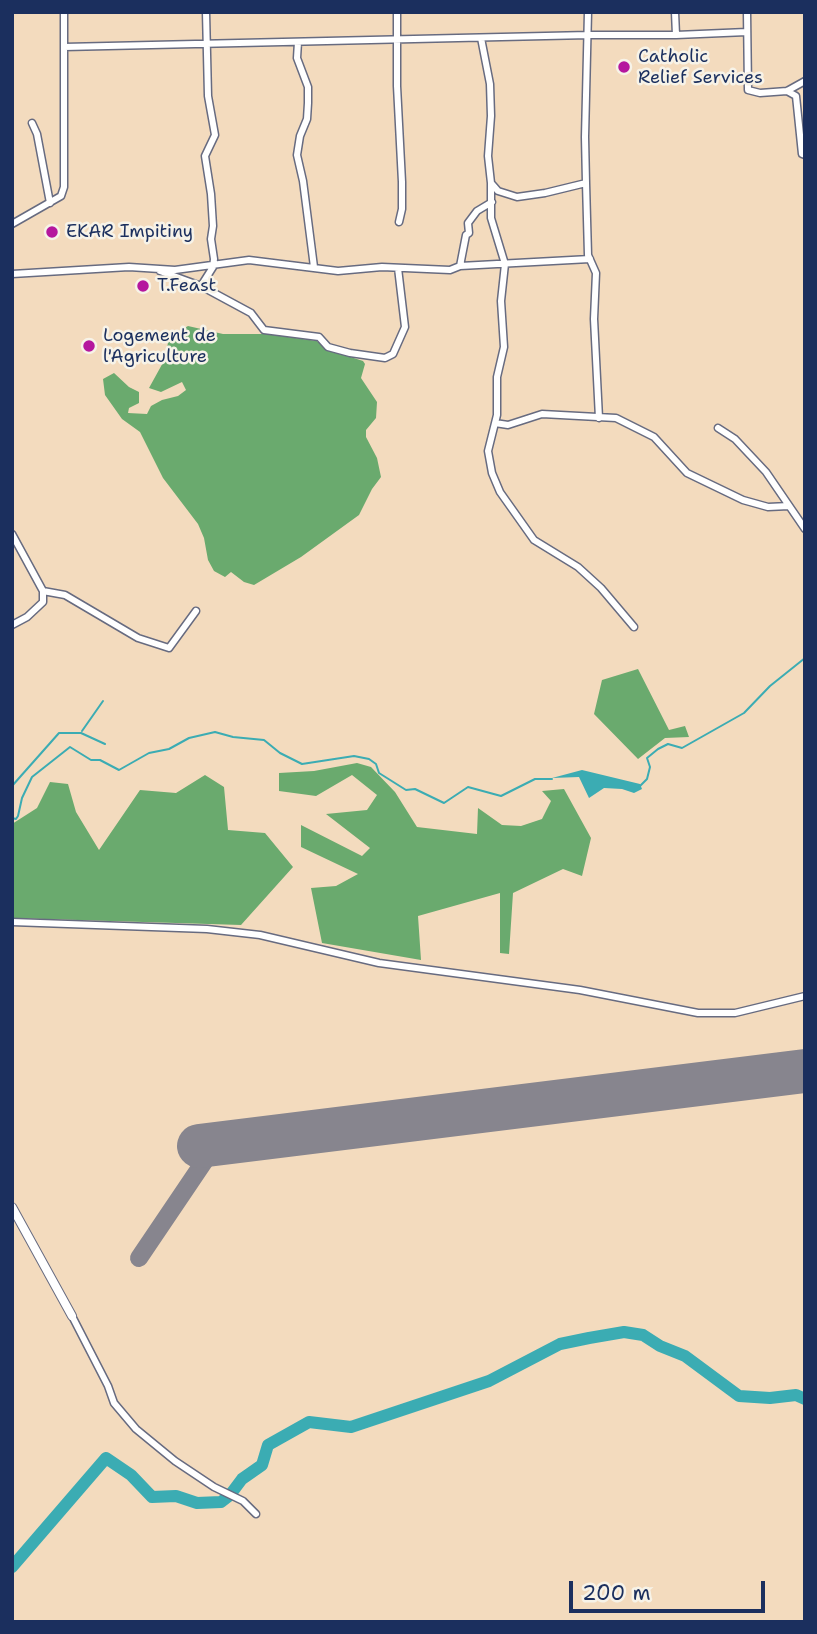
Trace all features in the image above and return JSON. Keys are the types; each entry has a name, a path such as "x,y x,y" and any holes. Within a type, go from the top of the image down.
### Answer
{"street":[{"path":"12,224 50,204 61,196 64,187 64,12"},
{"path":"201,286 213,266 214,259 205,156 215,135 208,96 206,12"},
{"path":"397,12 402,209 399,222"},
{"path":"588,12 586,183 590,259 596,273 594,318 599,418"},
{"path":"675,12 676,35"},
{"path":"747,12 748,90 760,93 788,91 805,81"},
{"path":"64,47 747,32"},
{"path":"481,38 490,84 488,156 491,218 505,264 501,302 504,347 497,377 495,423 488,451 492,473 500,492 534,540 578,567 601,588 634,627"},
{"path":"298,42 297,58 308,88 308,103 307,119 300,136 297,155 314,267"},
{"path":"788,91 796,96 802,154 805,155"},
{"path":"32,123 37,134 50,204"},
{"path":"491,183 498,191 517,197 586,183"},
{"path":"460,266 469,233 468,223 477,211 492,202"},
{"path":"12,274 129,267 175,270 249,260 338,271 397,268 450,270 460,266 590,259"},
{"path":"156,270 201,286 251,313 264,330 319,337 328,347 385,358 393,354 405,327 397,268"},
{"path":"495,423 508,425 542,414 616,418 654,437 687,473 743,500 768,507 789,506"},
{"path":"718,428 735,439 766,472 805,529"},
{"path":"12,534 44,591 43,602 27,617 12,625"},
{"path":"44,591 65,596 138,638 169,648 196,611"},
{"path":"12,922 207,929 260,935 379,963 580,990 698,1013 735,1013 805,996"},
{"path":"12,1208 72,1316 114,1403 136,1429 194,1474 243,1501 256,1514"}],"green space":[{"path":"188,326 223,334 266,334 317,341 326,349 363,361 365,364 361,378 377,402 376,418 366,430 366,437 377,458 381,477 359,515 301,557 254,585 244,582 231,572 225,577 214,571 208,560 198,524 163,478 140,432 122,419 105,395 103,379 114,373 139,392 139,403 129,408 128,413 147,414 151,406 178,396 186,390 182,382 161,392 149,388 165,359 169,337"},
{"path":"638,669 669,730 685,726 689,737 665,738 638,759 594,714 602,680"},
{"path":"357,763 371,767 395,792 417,827 477,834 478,808 502,825 521,826 542,819 551,801 542,791 564,789 591,838 582,876 563,869 513,893 509,954 500,953 500,893 418,916 421,960 322,943 311,888 336,886 358,874 301,847 301,825 362,856 370,848 326,814 367,810 377,795 352,775 316,796 279,791 279,773 314,771"},
{"path":"205,775 224,787 228,830 265,833 293,867 241,925 12,918 12,824 37,808 50,782 68,784 76,812 99,850 140,790 176,793"}],"water":[{"path":"582,770 640,784 642,789 634,793 604,788 589,798 579,777 552,778"}],"waterway":[{"path":"639,787 647,779 650,767 647,758 658,749 668,744 682,748 744,713 770,686 805,658"},
{"path":"82,731 103,701"},
{"path":"12,818 16,819 18,816 22,798 32,777 70,747 91,760 100,760 119,770 149,753 169,749 189,738 215,732 264,740 280,753 302,764 354,756 369,759 376,764 379,773 406,790 415,789 444,803 468,787 501,796 535,779 552,779"},
{"path":"12,786 59,733 81,733 105,744"},
{"path":"12,1567 106,1458 131,1475 152,1497 176,1496 197,1503 221,1502 242,1479 262,1465 268,1445 309,1422 351,1427 489,1381 560,1344 624,1332 643,1335 660,1346 685,1356 739,1396 770,1398 796,1395 805,1399"}],"taxiway":[{"path":"139,1258 216,1144"}],"runway":[{"path":"199,1146 805,1071"}],"place":[{"name":"Catholic Relief Services","path":"624,67"},
{"name":"EKAR Impitiny","path":"52,232"},
{"name":"T.Feast","path":"143,286"},
{"name":"Logement de l'Agriculture","path":"89,346"}]}
